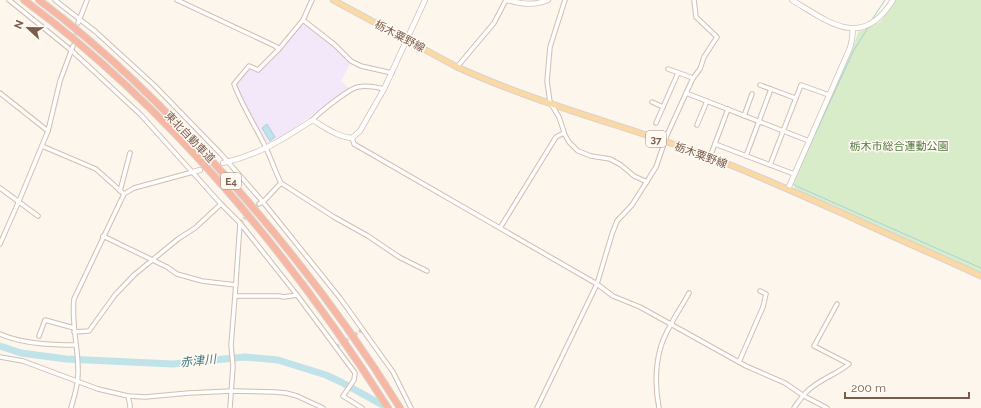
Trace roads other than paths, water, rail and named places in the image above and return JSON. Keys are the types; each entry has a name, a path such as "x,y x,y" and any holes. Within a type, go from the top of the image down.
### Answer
{"highway":[{"name":"東北自動車道","path":"24,0 112,73 208,170 264,234 304,286 370,379 388,408"},
{"name":"東北自動車道","path":"40,0 118,66 181,127 214,163 311,279 354,338 400,408"}],"main road":[{"name":"栃木粟野線","path":"333,0 457,66 487,80 710,158 788,189 981,276"}],"street":[{"path":"9,0 72,51 141,115 240,223 297,295 355,373 354,380 343,396 362,408"},
{"path":"55,0 79,19 154,85 225,163 264,202 340,298 393,372 411,408"},
{"path":"78,23 88,0"},
{"path":"178,0 279,49"},
{"path":"312,0 303,20 279,49 258,70 249,66 234,84 240,100 266,148 281,183 321,209 368,236 399,257 427,271"},
{"path":"311,121 314,121 346,138 352,138 360,132 392,73 425,0"},
{"path":"457,66 494,23 506,0 532,4 548,0"},
{"path":"565,0 550,47 547,81 550,102 559,117 564,133 569,142 578,151 591,156 610,159 622,165 634,176 647,182"},
{"path":"537,408 597,284 617,221 632,205 656,167 667,135 686,92 693,78 700,69 704,57 718,36 696,17 694,0"},
{"path":"792,0 831,24 845,29 853,29 872,23 885,12 893,0"},
{"path":"303,20 335,45 350,61 361,66 392,73"},
{"path":"788,189 850,48 853,29"},
{"path":"0,244 48,130 60,81 73,46"},
{"path":"668,69 693,78"},
{"path":"656,123 678,73"},
{"path":"760,85 795,98"},
{"path":"770,165 801,85 829,95"},
{"path":"225,163 254,154 288,136 357,87 369,86 384,89"},
{"path":"746,156 771,89"},
{"path":"0,92 48,130"},
{"path":"686,92 808,141"},
{"path":"744,116 752,94"},
{"path":"697,125 707,101"},
{"path":"652,102 663,107"},
{"path":"710,158 728,109"},
{"path":"500,228 556,138 564,133"},
{"path":"352,138 354,144 597,284 613,296 629,302 739,362 785,383 804,396 827,408"},
{"path":"715,144 794,174"},
{"path":"42,146 96,169 124,194"},
{"path":"120,191 130,153"},
{"path":"71,408 78,381 78,365 74,330 74,299 124,194 134,188 200,170"},
{"path":"259,204 264,202 281,183"},
{"path":"0,188 38,216"},
{"path":"39,336 45,320 74,330 89,331 115,295 134,275 178,239 196,228 221,204"},
{"path":"230,408 233,364 231,346 236,296 240,223"},
{"path":"103,236 167,267 176,274 202,281 236,285"},
{"path":"739,362 763,307 766,294 760,291"},
{"path":"659,408 656,390 657,363 661,345 689,293"},
{"path":"236,296 284,297 297,295"},
{"path":"794,408 809,389 849,364 814,346 837,304"},
{"path":"0,334 11,339 39,344 76,347"},
{"path":"0,357 23,361 98,389 128,396 145,397 232,391 286,393 310,401 323,408"},
{"path":"128,396 130,408"}],"water":[{"path":"267,124 275,137 270,141 262,128"}],"waterway":[{"path":"873,18 885,0"},
{"path":"869,26 854,50 793,182 794,185 981,268"},
{"name":"赤津川","path":"0,346 21,353 66,359 173,364 245,357 278,360 326,375 388,408"}],"tunnel":[{"path":"73,46 77,30"},
{"path":"240,223 259,204"},
{"path":"336,347 362,330"}],"park label":[{"name":"栃木市総合運動公園","path":"899,146"}]}
